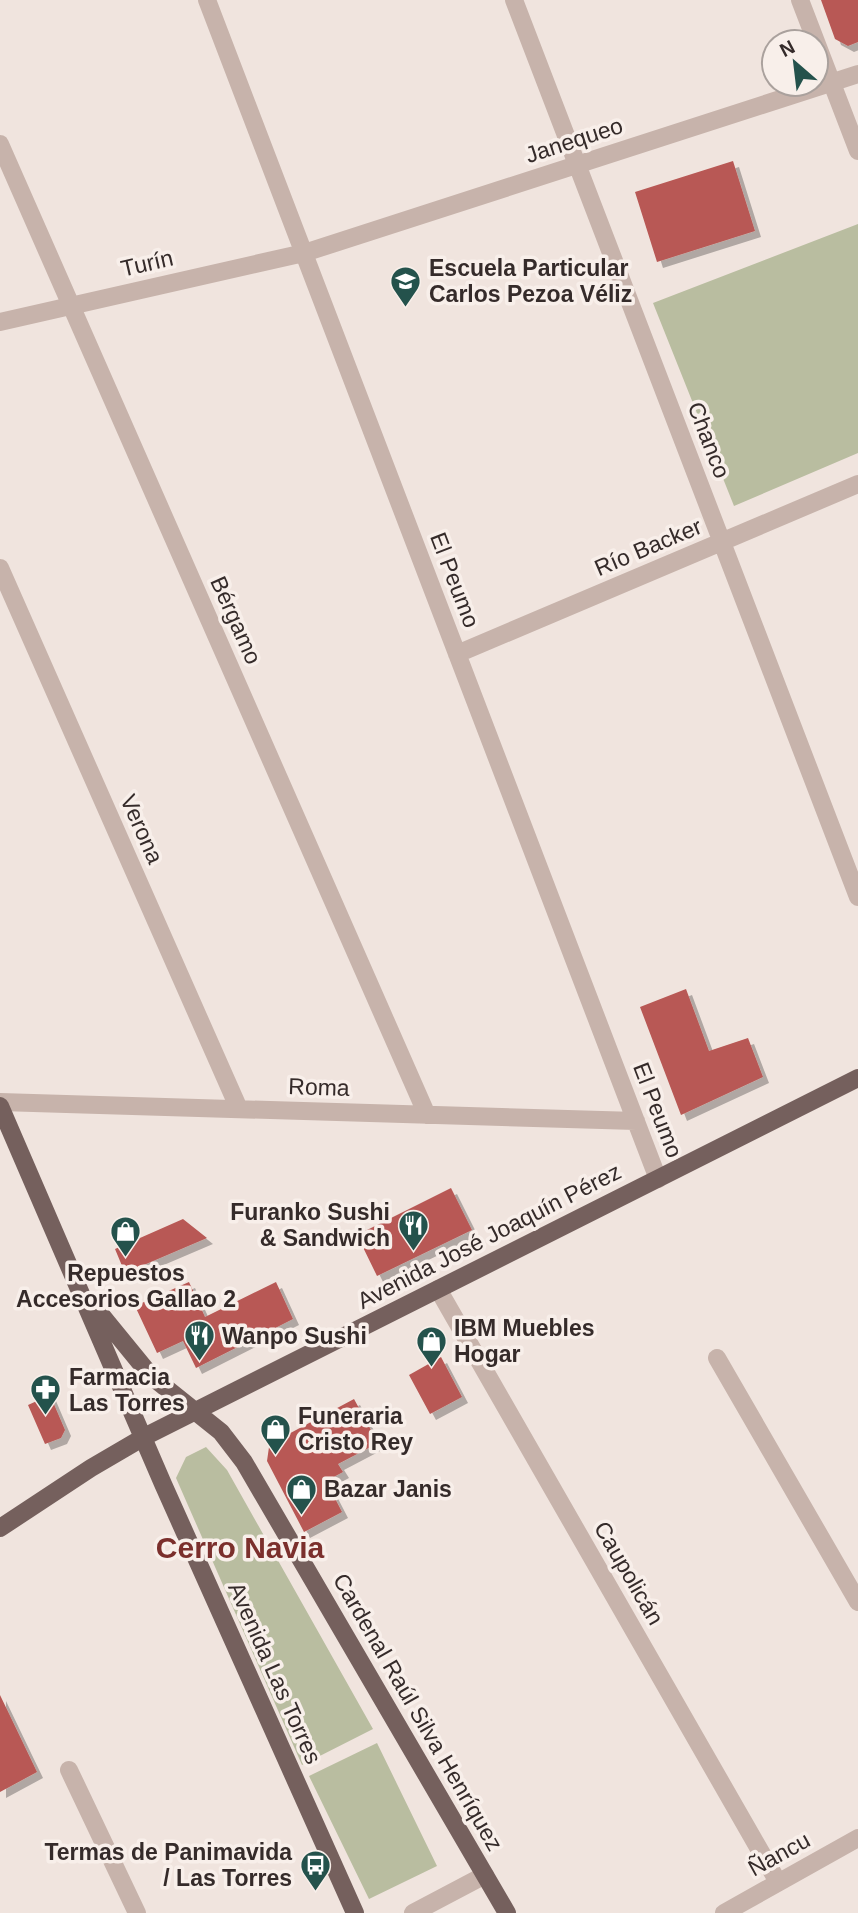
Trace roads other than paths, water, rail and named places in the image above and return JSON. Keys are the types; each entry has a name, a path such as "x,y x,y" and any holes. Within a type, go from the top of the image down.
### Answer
{"main road":[{"name":"Avenida José Joaquín Pérez","path":"0,1528 91,1468 144,1437 858,1078"},
{"name":"Avenida Las Torres","path":"0,1104 74,1280 355,1913"},
{"name":"Cardenal Raúl Silva Henríquez","path":"74,1280 137,1361 166,1389 221,1432 244,1462 507,1913"}],"street":[{"name":"El Peumo","path":"207,0 658,1179"},
{"name":"Chanco","path":"514,0 858,897"},
{"path":"800,0 858,151"},
{"name":"Janequeo","path":"304,253 858,74"},
{"name":"Bérgamo","path":"0,144 427,1115"},
{"name":"Turín","path":"0,322 304,253"},
{"name":"Río Backer","path":"457,654 858,484"},
{"name":"Verona","path":"0,568 239,1109"},
{"name":"Roma","path":"0,1104 636,1121"},
{"name":"Caupolicán","path":"438,1289 778,1882"},
{"path":"717,1358 858,1602"},
{"path":"69,1770 137,1913"},
{"name":"Ñancu","path":"724,1913 858,1838"},
{"path":"413,1913 485,1875"}],"place":[{"name":"Escuela Particular Carlos Pezoa Véliz","path":"406,308"},
{"name":"Furanko Sushi & Sandwich","path":"413,1252"},
{"name":"Repuestos Accesorios Gallao 2","path":"126,1259"},
{"name":"Wanpo Sushi","path":"199,1363"},
{"name":"IBM Muebles Hogar","path":"431,1368"},
{"name":"Farmacia Las Torres","path":"46,1417"},
{"name":"Funeraria Cristo Rey","path":"275,1456"},
{"name":"Bazar Janis","path":"301,1516"},
{"name":"Termas de Panimavida / Las Torres","path":"315,1892"}],"district":[{"name":"Cerro Navia","path":"240,1547"}]}
